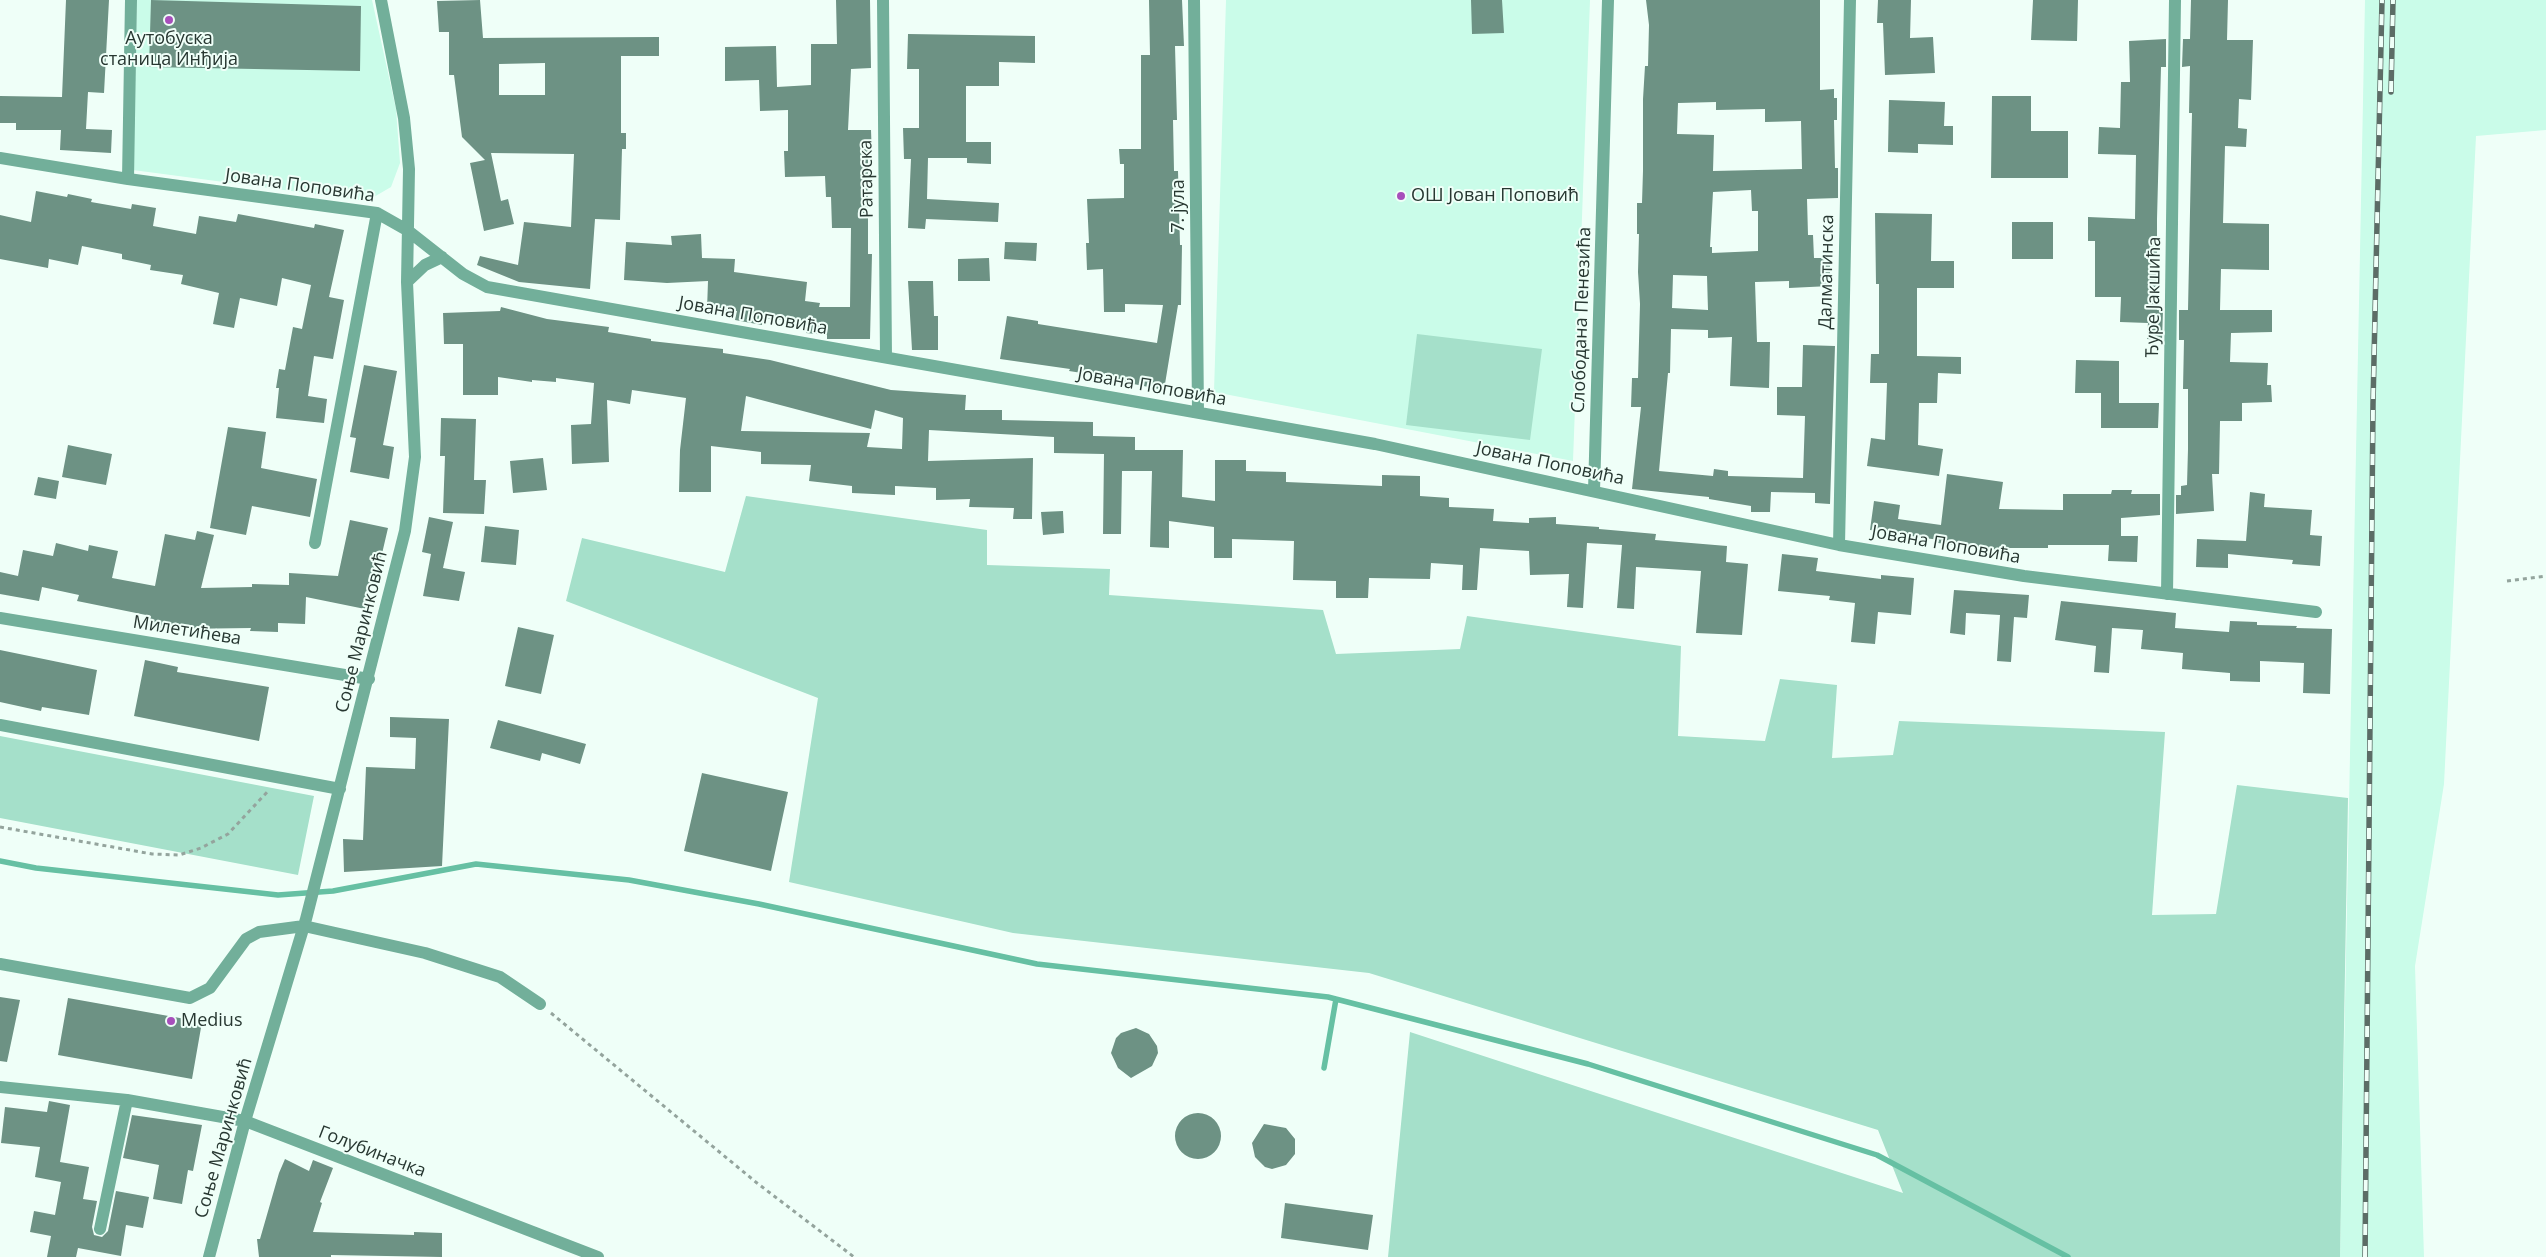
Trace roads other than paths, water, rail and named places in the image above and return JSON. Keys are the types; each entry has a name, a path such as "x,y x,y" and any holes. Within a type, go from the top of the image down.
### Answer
{"street":[{"path":"128,179 131,0"},
{"name":"Соње Маринковић","path":"209,1257 245,1121 305,923 369,679 405,531 416,457 406,230 409,168 404,118 381,0"},
{"name":"Ратарска","path":"882,0 886,357"},
{"name":"7. јула","path":"1194,0 1198,412"},
{"name":"Слободана Пенезића","path":"1594,491 1608,0"},
{"name":"Далматинска","path":"1839,545 1850,0"},
{"name":"Ђуре Јакшића","path":"2167,594 2175,0"},
{"name":"Јована Поповића","path":"0,158 128,179 377,213 406,230 463,274 486,287 1375,444 1839,545 2024,576 2316,612"},
{"path":"315,542 377,213"},
{"path":"408,282 425,265 442,257"},
{"name":"Милетићева","path":"0,618 369,679"},
{"path":"0,724 340,789"},
{"path":"0,964 190,998 210,988 246,939 259,932 305,923 425,953 500,977 540,1004"},
{"name":"Голубиначка","path":"0,1087 127,1100 245,1121 525,1231 598,1257"},
{"path":"100,1229 127,1100"}],"waterway":[{"path":"0,861 36,868 278,895 333,891 476,864 629,880 759,904 1037,964 1328,997 1588,1064 1877,1155 2068,1257"},
{"path":"1324,1068 1336,999"}],"railway":[{"path":"2365,1257 2373,404 2382,0"},
{"path":"2391,92 2393,0"}],"place":[{"name":"Аутобуска станица Инђија","path":"169,20"},
{"name":"ОШ Јован Поповић","path":"1401,196"},
{"name":"Medius","path":"171,1021"}]}
